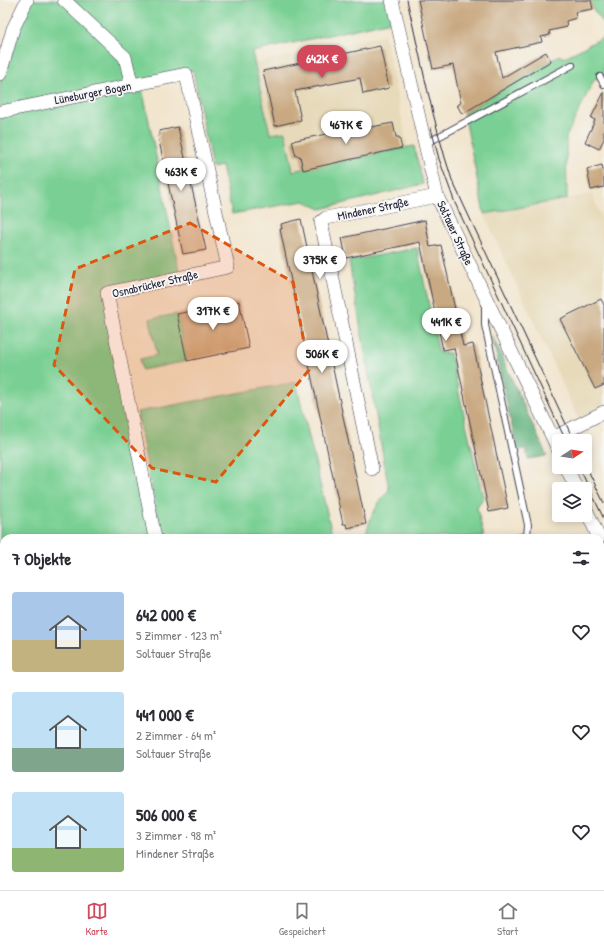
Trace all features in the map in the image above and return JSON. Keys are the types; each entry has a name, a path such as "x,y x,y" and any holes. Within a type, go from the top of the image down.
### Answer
{"street":[{"path":"0,74 13,29 27,0"},
{"path":"64,0 124,57 132,86"},
{"name":"Soltauer Straße","path":"392,0 437,196 485,299 552,436"},
{"name":"Lüneburger Bogen","path":"0,112 186,74"},
{"name":"Osnabrücker Straße","path":"154,534 106,293 228,267 186,74"},
{"name":"Mindener Straße","path":"372,469 321,222 326,218 437,196"},
{"path":"561,434 604,412"},
{"path":"592,522 598,534"}],"lane":[{"path":"425,144 572,65"},
{"path":"600,77 604,84"},
{"path":"485,299 485,325 528,525 527,534"}],"highlighted area":[{"path":"190,223 293,282 309,370 216,482 152,468 54,365 75,269"}],"shaded area":[{"path":"384,35 408,147 289,173 276,163 256,63"},
{"path":"592,194 604,224 604,409 579,420 484,214"}],"green space":[{"path":"27,0 392,0 396,20 252,52 270,134 285,132 293,171 414,146 423,184 321,209 304,201 232,214 222,166 212,168 193,70 0,112 0,74"},
{"path":"591,0 604,0 604,23 593,9"},
{"path":"604,37 604,74 594,80 566,137 567,199 484,214 464,113 560,55 563,58"},
{"path":"143,92 180,276 107,293 154,534 0,534 0,113"},
{"path":"417,248 439,353 450,353 483,498 477,508 483,534 366,534 374,512 380,501 389,490 349,261"},
{"path":"177,314 187,361 142,370 140,359 157,355 150,319"},
{"path":"492,336 547,456 528,459 526,449 517,450"},
{"path":"296,382 332,534 160,534 137,412"}],"building":[{"path":"418,0 591,0 593,9 575,12 576,18 566,21 567,27 549,31 550,35 541,37 542,42 496,52 502,78 546,52 551,61 462,114 457,105 461,103 453,65 433,69"},
{"path":"380,46 389,88 363,94 360,78 295,91 301,120 275,126 263,71"},
{"path":"604,92 604,139 599,149 585,142 595,120 591,118"},
{"path":"393,123 396,137 399,137 402,148 303,170 300,156 296,156 292,141 370,125 371,127"},
{"path":"178,127 206,250 183,254 158,136 160,135 159,131"},
{"path":"602,165 604,187 591,190 587,169"},
{"path":"301,219 366,524 347,528 346,524 343,524 280,229 282,229 281,224"},
{"path":"425,220 430,247 441,245 463,346 473,344 508,508 489,512 454,348 443,350 420,242 346,258 342,238"},
{"path":"601,299 604,305 604,385 595,389 560,319"},
{"path":"239,301 249,348 187,361 177,314"}],"tram line":[{"path":"407,0 433,113 452,180 571,434"},
{"path":"431,128 439,159 455,203 563,434"},
{"path":"582,474 604,519"},
{"path":"590,474 604,503"}]}
